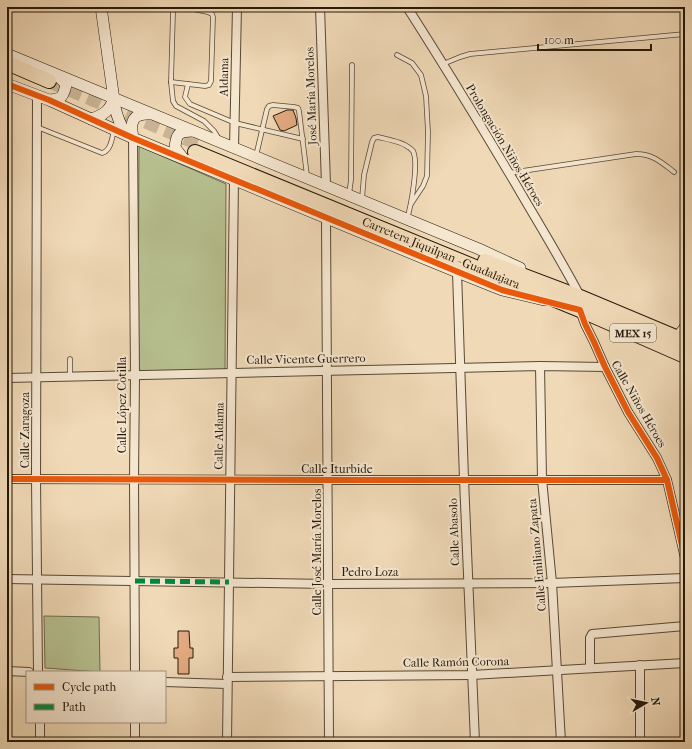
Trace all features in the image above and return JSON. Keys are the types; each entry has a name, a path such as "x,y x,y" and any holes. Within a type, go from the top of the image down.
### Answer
{"highway":[{"path":"7,63 48,88"},
{"path":"7,73 48,88"},
{"name":"Carretera Jiquilpan - Guadalajara","path":"192,151 580,303 682,339"},
{"name":"Carretera Jiquilpan - Guadalajara","path":"580,303 685,356"}],"street":[{"path":"101,7 115,107 122,127 130,136"},
{"name":"Aldama","path":"234,148 237,7"},
{"name":"José María Morelos","path":"320,7 326,185"},
{"name":"Prolongación Niños Héroes","path":"407,7 509,173 566,270 580,303"},
{"path":"7,54 48,88 91,119 114,130 130,136 192,151 234,179 502,290 580,303"},
{"path":"7,84 48,88 114,99 479,249 580,303"},
{"name":"Calle Zaragoza","path":"38,671 36,479 37,127 48,88"},
{"path":"91,119 100,116 107,111 114,99"},
{"path":"130,136 132,124 136,116 140,114 155,115"},
{"path":"192,131 181,132 176,139 175,148 192,151"},
{"name":"Calle López Cotilla","path":"130,136 135,375 135,671"},
{"name":"Calle Aldama","path":"227,742 234,179"},
{"name":"Calle José María Morelos","path":"326,217 329,742"},
{"name":"Calle Abasolo","path":"458,272 474,742"},
{"name":"Calle Niños Héroes","path":"580,303 585,324 605,367 628,412 657,458 666,480 685,558"},
{"name":"Calle Vicente Guerrero","path":"7,378 540,366 605,367"},
{"name":"Calle Emiliano Zapata","path":"540,366 542,479 552,583 561,742"},
{"name":"Calle Iturbide","path":"7,479 666,480"},
{"name":"Pedro Loza","path":"7,579 328,584 552,583 685,578"},
{"path":"590,668 590,638 592,634 685,626"},
{"name":"Calle Ramón Corona","path":"166,682 328,676 472,676 685,663"},
{"path":"640,665 640,742"},
{"path":"7,671 26,672"},
{"path":"40,723 40,742"},
{"path":"135,723 135,742"}],"lane":[{"path":"177,7 173,12 173,101 176,106 204,121 214,131 221,142"},
{"path":"172,82 205,86 209,85 211,81 212,14 183,7"},
{"path":"443,64 460,56 470,54 685,34"},
{"path":"397,55 412,63 421,75 426,96 428,132 427,176 423,186 411,205"},
{"path":"349,195 351,180 352,65"},
{"path":"188,84 185,97 190,104 235,123 303,139"},
{"path":"256,157 267,110 273,105 294,106 300,111 308,179"},
{"path":"37,127 102,152 106,152 108,149 114,130"},
{"path":"362,200 364,175 374,138 407,145 415,158 415,177 411,205 407,219"},
{"path":"509,173 636,154 645,154 652,157 674,172"},
{"path":"682,339 685,322"},
{"path":"70,359 70,376"}],"green space":[{"path":"139,146 226,184 225,370 138,371"},
{"path":"44,616 99,617 100,671 45,668"}],"building":[{"path":"287,110 293,110 297,125 284,131 280,130 273,116"},
{"path":"178,631 189,631 190,648 193,648 193,658 189,658 189,674 178,674 178,658 174,658 174,648 178,648"}],"tunnel":[{"path":"49,81 199,144"}],"marked path":[{"path":"135,581 229,582"}],"cycle path":[{"path":"7,84 49,100 133,138 502,290 580,310 605,367 628,412 657,458 667,480 685,558"},
{"path":"7,479 667,480"}]}
